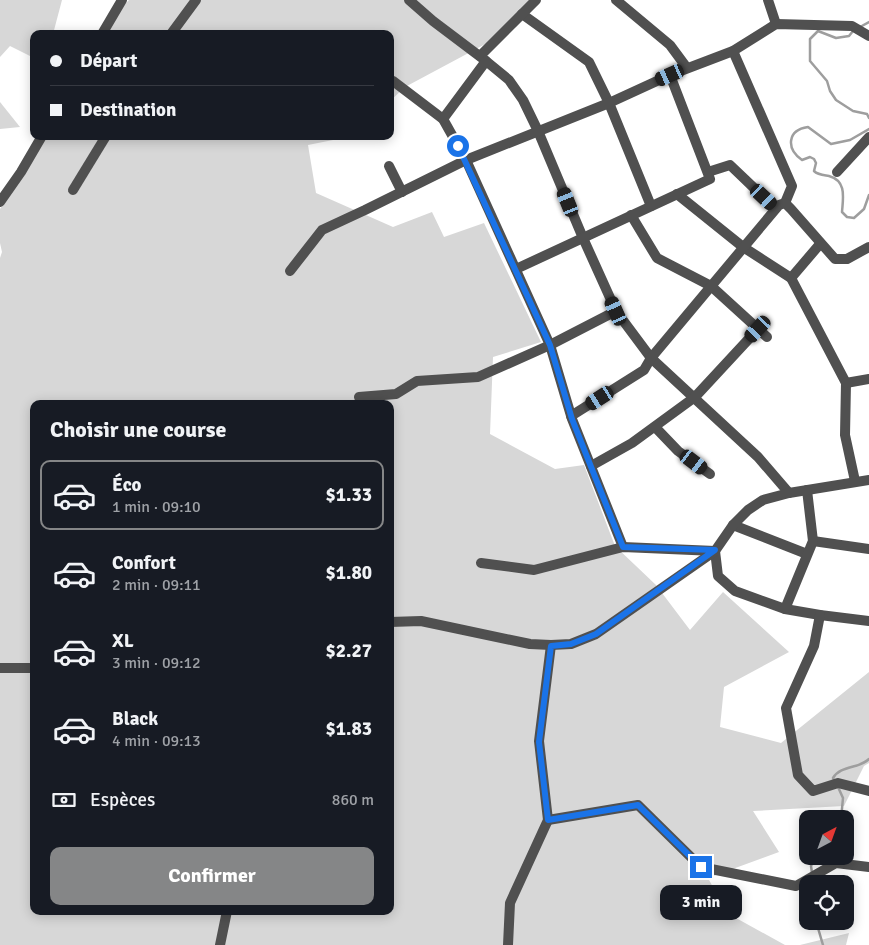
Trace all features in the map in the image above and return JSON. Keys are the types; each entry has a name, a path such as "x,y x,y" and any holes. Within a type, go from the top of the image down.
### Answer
{"street":[{"path":"104,30 122,0"},
{"path":"174,30 196,0"},
{"path":"409,0 509,80 523,100 538,131 616,311 651,358 758,457 789,493"},
{"path":"443,120 483,58 536,0"},
{"path":"616,0 670,45 686,68"},
{"path":"768,0 776,24"},
{"path":"522,14 589,62 609,103 651,206"},
{"path":"290,271 322,230 466,160 609,103 686,68 733,51 776,24 861,31"},
{"path":"572,416 644,370 651,358 775,208 785,203 792,186 733,51"},
{"path":"516,269 710,179 670,75"},
{"path":"394,82 443,120 466,160 550,345 572,416 623,547"},
{"path":"837,172 869,137"},
{"path":"0,202 21,172 40,140"},
{"path":"73,190 104,140"},
{"path":"708,172 730,165 775,208"},
{"path":"389,166 402,192"},
{"path":"676,194 743,247 791,278 846,383 845,436 855,481"},
{"path":"785,203 835,259 847,259 869,247"},
{"path":"631,215 658,258 710,286 767,337"},
{"path":"791,278 820,244"},
{"path":"359,396 396,394 417,381 478,377 550,345 616,311"},
{"path":"592,466 632,443 694,397 758,329"},
{"path":"846,383 869,379"},
{"path":"655,426 678,450 710,474"},
{"path":"394,622 421,621 530,644 551,646 571,644 596,634 715,550 733,525 748,510 763,500 789,493 869,480"},
{"path":"785,609 813,541 807,490"},
{"path":"733,525 807,554"},
{"path":"813,541 869,549"},
{"path":"480,563 534,570 623,547 715,550"},
{"path":"715,550 718,576 735,591 785,609 820,616 869,621"},
{"path":"820,616 814,646 786,708 798,775 813,791 836,784 869,791"},
{"path":"508,945 510,904 548,820 539,742 551,646"},
{"path":"0,668 30,668"},
{"path":"548,820 638,805 701,867 796,886 836,863 869,867"},
{"path":"220,945 226,915"}],"shaded area":[{"path":"0,0 62,0 54,30 30,30 30,56 10,46 0,57"},
{"path":"129,0 531,0 491,41 405,87 394,97 394,30 107,30 118,11"},
{"path":"0,102 20,127 0,129"},
{"path":"37,140 333,140 308,145 316,193 393,227 432,212 444,237 484,223 541,342 493,357 490,434 555,469 584,465 615,546 656,585 690,630 723,592 789,652 724,687 720,727 781,743 869,672 869,763 864,766 844,806 753,811 779,852 708,878 727,913 785,945 0,945 0,258 2,252 0,243 0,209 26,172"},
{"path":"849,933 846,945 800,945"}],"waterway":[{"path":"860,27 869,22"},
{"path":"853,31 849,36 836,38 818,31 810,39 810,61 827,81 830,91 836,100 853,111 867,114 869,118"},
{"path":"869,129 850,140 831,144 808,127 796,132 791,140 791,146 797,156 802,160 810,157 814,159 816,163 814,171 835,178 839,182 843,191 842,212 847,217 854,218 864,209 869,195"},
{"path":"835,782 833,778 836,774 869,759"},
{"path":"838,787 843,798 842,810"},
{"path":"811,865 812,873"},
{"path":"819,930 823,945"}],"route":[{"path":"458,146 550,345 572,419 623,547 715,550 596,634 571,644 551,646 539,742 548,820 638,805 701,867"}]}
